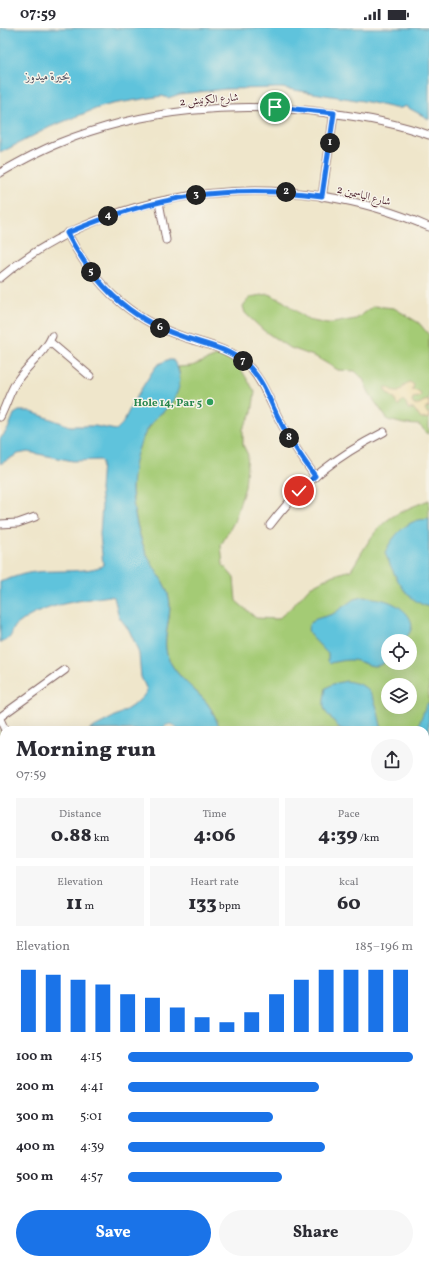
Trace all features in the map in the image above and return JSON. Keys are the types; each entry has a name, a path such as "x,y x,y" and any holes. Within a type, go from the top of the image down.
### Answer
{"street":[{"name":"شارع الكرنيش 2","path":"0,173 38,152 82,135 122,123 165,114 209,109 253,107 297,108 365,118 429,135"},
{"path":"322,196 334,113"},
{"name":"شارع الياسمين 2","path":"0,278 13,266 39,248 67,233 97,220 158,202 191,196 237,192 290,192 322,196 388,212 429,227"},
{"path":"158,202 166,240"},
{"path":"67,233 81,258 94,276 120,302 136,314 153,325 171,333 225,350 245,363 260,379 287,434 315,476"},
{"path":"0,417 19,378 43,352 51,339 90,376"},
{"path":"270,525 315,476 360,444 384,432"},
{"path":"0,524 18,523 35,517"},
{"path":"0,718 65,670"}],"green space":[{"path":"269,294 283,301 308,320 327,324 356,319 374,306 394,308 419,323 429,335 429,435 419,425 404,424 388,420 370,395 363,379 355,371 338,370 316,357 288,347 263,330 245,313 243,306 250,297"},
{"path":"219,355 227,357 239,366 255,392 252,413 243,429 243,445 248,455 245,487 234,522 221,545 223,565 234,578 236,601 256,618 278,619 293,606 310,587 331,576 351,570 370,539 385,522 400,512 429,500 429,726 219,726 215,716 207,703 172,666 166,652 166,636 170,602 164,584 149,560 143,545 133,502 132,480 134,462 141,443 156,418 168,407 177,388 180,375 178,367 192,366"}],"sand":[{"path":"410,382 414,385 412,390 418,391 421,395 413,398 412,402 414,405 429,401 429,407 426,408 425,411 429,414 429,418 421,419 414,409 408,409 403,400 399,405 397,405 394,398 385,390 387,387 395,392 399,392 406,384"}],"water":[{"name":"بحيرة ميدوز","path":"0,28 429,28 429,119 405,106 401,108 394,108 363,101 282,88 226,89 180,94 168,98 162,96 112,104 50,127 0,153"},
{"path":"167,360 173,360 177,366 180,379 178,391 171,403 146,431 141,442 136,456 133,472 133,505 139,534 145,551 167,590 170,602 166,635 166,652 169,660 181,677 207,703 215,716 219,726 174,726 169,724 165,726 97,726 138,702 147,690 141,677 139,654 129,630 119,617 114,597 110,596 62,604 39,612 16,625 9,638 3,642 0,642 0,582 18,576 43,571 81,570 98,568 103,565 100,534 102,506 100,490 102,462 100,460 73,461 28,452 18,454 0,464 0,439 8,429 14,414 19,411 29,411 70,426 95,426 116,430 123,423 133,402 157,365"},
{"path":"429,519 429,607 420,604 406,592 396,577 385,553 390,543 403,528 413,522"},
{"path":"364,597 376,598 391,602 406,613 411,622 412,626 409,634 381,634 381,664 378,665 374,666 350,660 330,663 328,661 328,654 310,635 308,629 310,623 316,619 333,614 354,599"},
{"path":"346,681 361,685 366,689 374,699 381,726 337,726 324,708 326,688 333,684"},
{"path":"429,702 429,726 418,726 426,705"}],"place":[{"name":"Hole 14, Par 5","path":"210,402"}],"route":[{"path":"275,107 297,108 334,113 322,196 290,192 256,191 224,192 191,196 127,210 97,220 67,233 84,262 105,289 136,314 153,325 171,333 225,350 236,356 253,370 260,379 287,434 315,476 299,491"}]}
